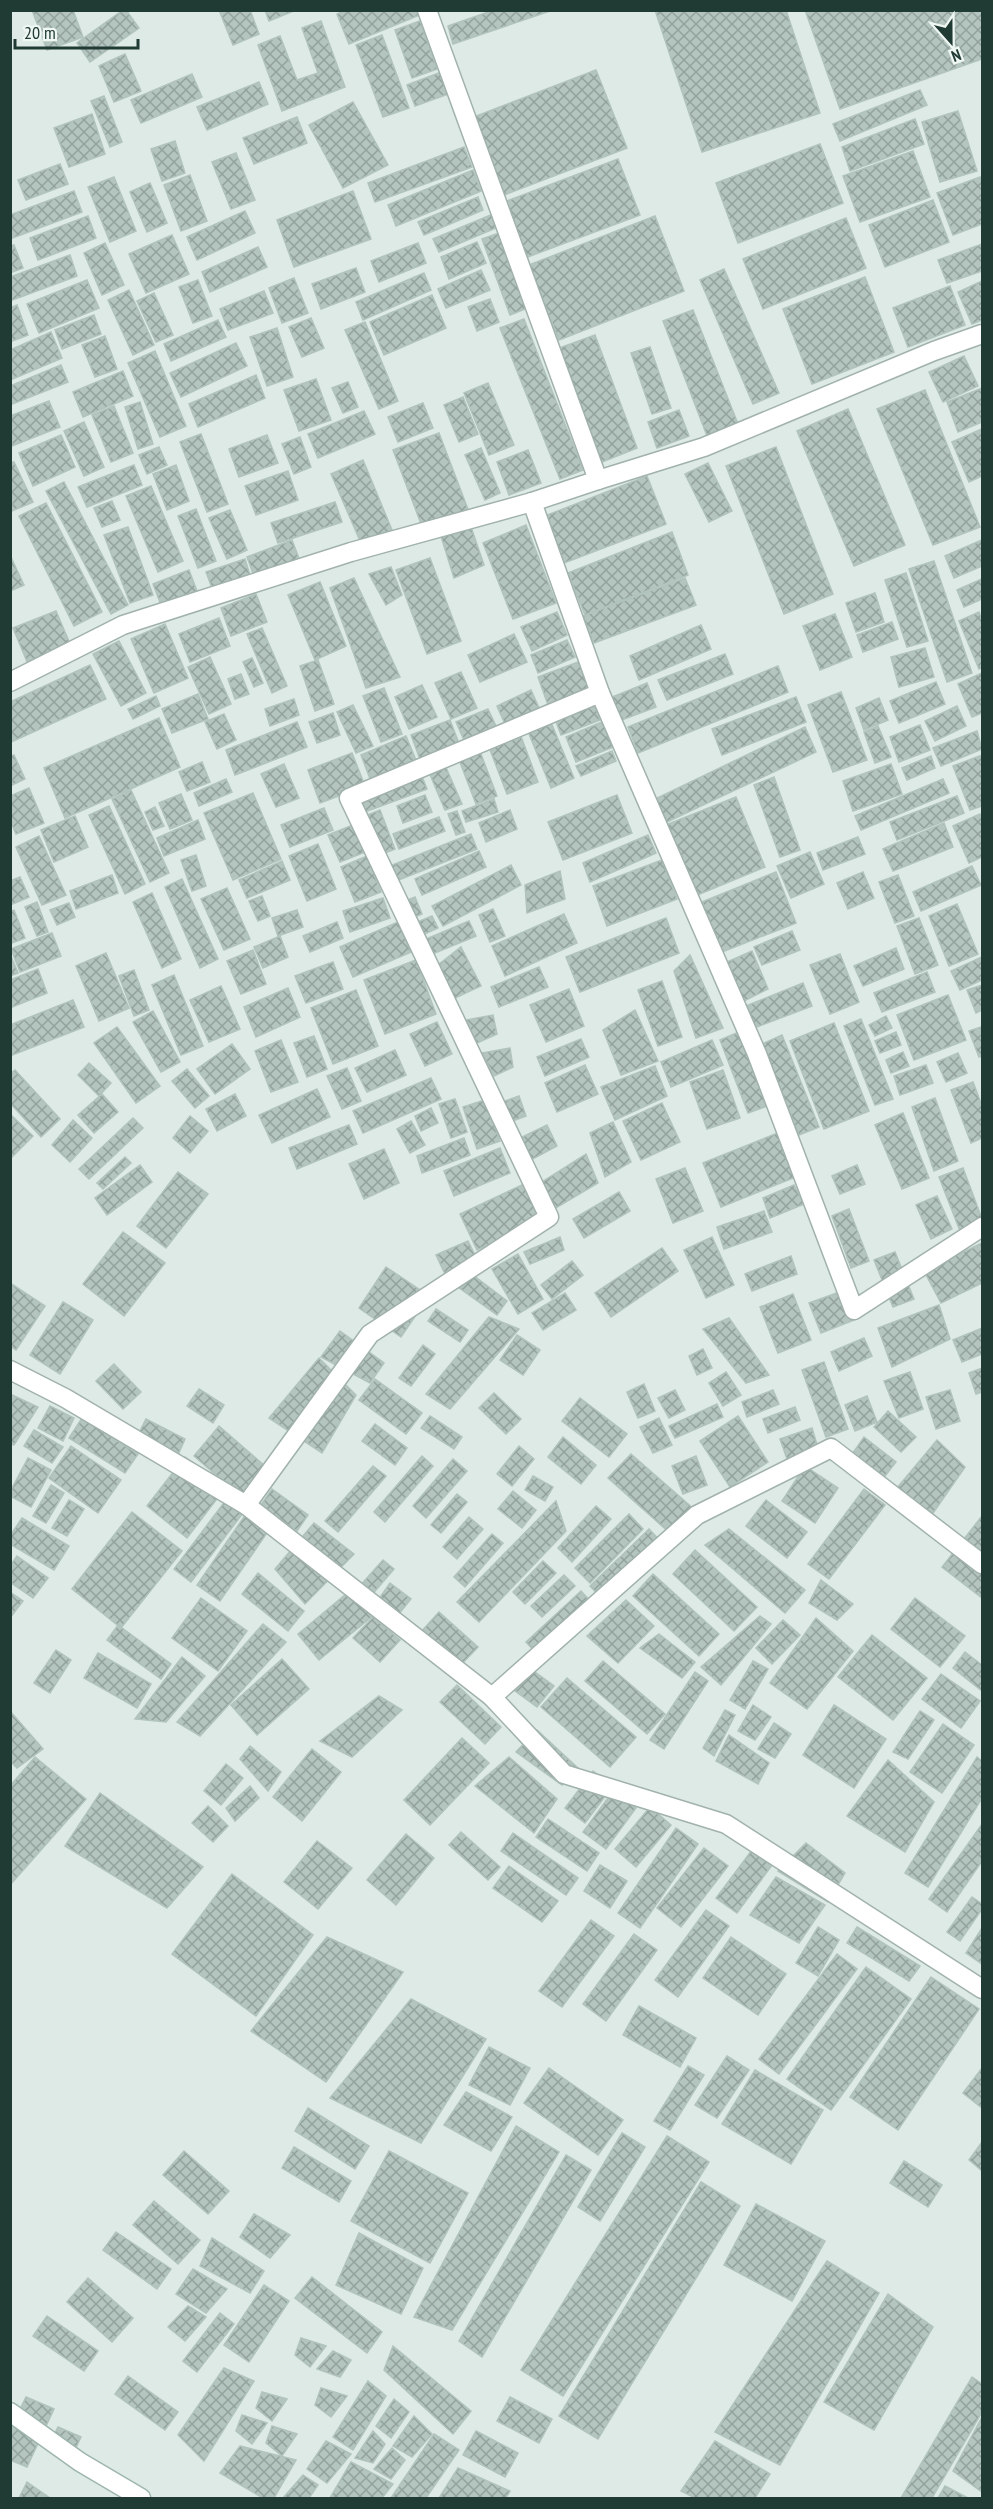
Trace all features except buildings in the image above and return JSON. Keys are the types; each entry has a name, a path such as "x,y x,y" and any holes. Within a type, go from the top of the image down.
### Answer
{"street":[{"path":"427,10 597,480"},
{"path":"10,682 123,625 351,552 532,502 704,447 934,351 982,334"},
{"path":"532,502 600,693 757,1054 854,1310 982,1227"},
{"path":"246,1505 370,1334 549,1217 349,798 600,693"},
{"path":"10,1371 64,1398 246,1505 492,1697 564,1774 726,1824 982,1989"},
{"path":"492,1697 697,1515 831,1448 982,1564"},
{"path":"10,2412 80,2462 141,2499"}]}
